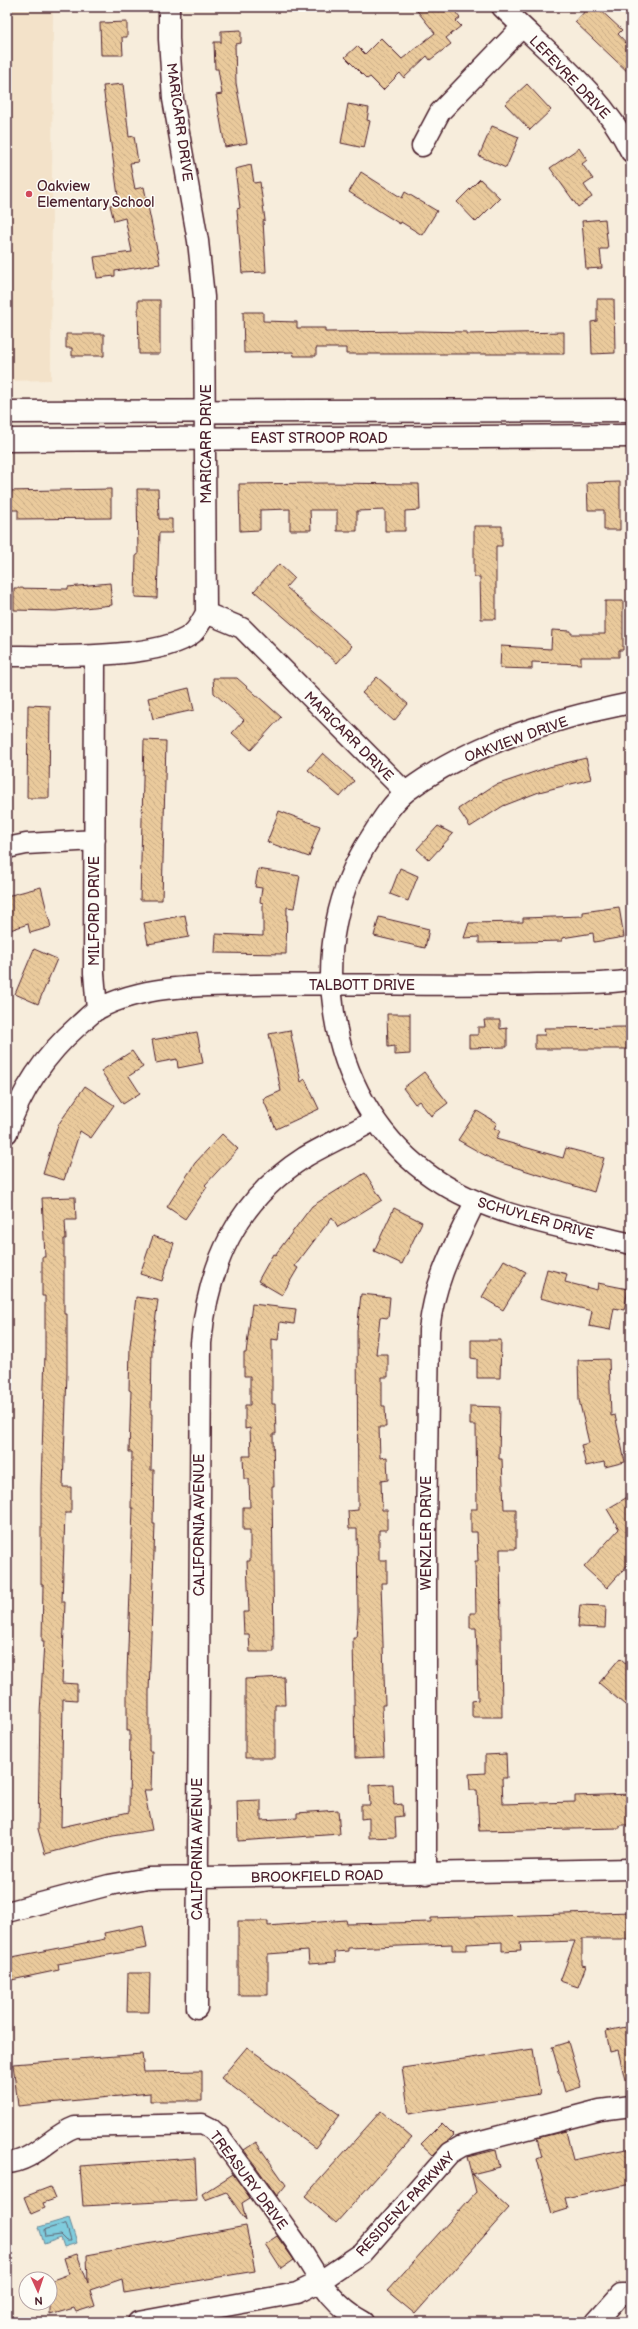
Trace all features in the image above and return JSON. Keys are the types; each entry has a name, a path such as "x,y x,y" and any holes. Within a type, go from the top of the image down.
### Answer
{"main road":[{"name":"EAST STROOP ROAD","path":"7,412 631,410"},
{"name":"EAST STROOP ROAD","path":"7,440 631,436"}],"street":[{"name":"MARICARR DRIVE","path":"169,7 169,39 173,99 198,241 204,297 206,412 206,613 242,628 405,792"},
{"name":"LEFEVRE DRIVE","path":"502,7 606,111 623,135 631,152"},
{"path":"422,146 440,112 522,27"},
{"path":"7,656 95,656 148,649 182,640 192,634 200,625 206,613"},
{"name":"MILFORD DRIVE","path":"95,656 94,973 97,1010"},
{"name":"OAKVIEW DRIVE","path":"332,985 333,940 338,910 347,881 362,850 388,811 405,792 459,759 495,743 552,724 631,703"},
{"path":"7,848 26,844 95,840"},
{"name":"TALBOTT DRIVE","path":"97,1010 121,1000 147,993 201,986 518,984 631,980"},
{"name":"SCHUYLER DRIVE","path":"332,985 336,1030 346,1065 358,1093 375,1120 400,1150 424,1172 447,1187 475,1202 496,1210 631,1244"},
{"path":"7,1133 13,1114 28,1084 42,1063 68,1035 97,1010"},
{"name":"CALIFORNIA AVENUE","path":"197,2008 201,1343 204,1309 211,1279 224,1247 239,1221 260,1195 283,1174 305,1157 375,1120"},
{"name":"WENZLER DRIVE","path":"426,1874 426,1530 429,1330 432,1303 441,1274 475,1202"},
{"name":"BROOKFIELD ROAD","path":"7,1912 109,1885 148,1878 197,1879 631,1869"},
{"name":"RESIDENZ PARKWAY","path":"138,2322 288,2296 319,2282 362,2253 450,2153 462,2146 600,2110 631,2106"},
{"name":"TREASURY DRIVE","path":"7,2163 19,2162 30,2157 66,2131 76,2127 202,2124 210,2128 219,2136 294,2239 319,2282 342,2307 364,2322"},
{"path":"596,2322 621,2294 631,2294"}],"shaded area":[{"name":"Oakview Elementary School","path":"7,7 53,7 51,380 7,381"}],"water":[{"path":"69,2218 77,2243 64,2247 61,2238 44,2244 39,2227"}],"building":[{"path":"414,7 451,7 460,18 456,21 461,26 446,38 451,44 430,60 427,56 404,78 400,73 383,90 370,77 367,79 345,57 357,46 365,54 381,38 402,59 435,33"},
{"path":"589,7 597,7 622,30 618,34 631,48 631,75 575,22"},
{"path":"127,22 127,37 122,37 123,55 101,55 100,23"},
{"path":"241,30 241,43 235,44 236,83 247,143 225,147 216,95 222,94 218,69 215,69 214,42 221,42 221,31"},
{"path":"123,84 129,137 134,136 138,162 130,163 135,189 144,187 160,264 115,271 115,276 97,278 94,257 132,252 125,218 114,221 110,205 119,203 103,86"},
{"path":"527,84 551,110 530,130 505,104"},
{"path":"348,104 369,108 367,120 370,121 364,148 341,143"},
{"path":"492,126 519,137 506,168 479,156"},
{"path":"579,148 587,160 582,164 593,179 584,185 592,197 578,207 550,168"},
{"path":"251,165 254,183 260,182 265,220 263,221 266,272 242,273 237,209 240,208 235,169"},
{"path":"361,172 402,198 405,192 437,211 422,235 401,222 400,224 349,192"},
{"path":"480,179 500,198 476,222 457,202"},
{"path":"605,219 608,249 600,249 602,268 586,269 582,221"},
{"path":"597,299 614,299 615,353 592,354 591,322 597,321"},
{"path":"138,300 160,300 160,354 139,354"},
{"path":"243,312 263,312 263,321 297,322 297,328 325,328 325,332 419,331 467,332 467,334 564,332 564,354 346,354 346,348 316,348 316,356 294,356 293,352 244,353"},
{"path":"66,334 104,334 104,356 72,356 72,348 66,348"},
{"path":"620,482 620,530 604,530 604,510 588,510 587,483"},
{"path":"239,484 419,484 420,510 405,511 405,531 385,531 385,510 357,511 357,531 337,531 337,510 310,510 311,530 290,530 290,509 260,510 260,530 240,531"},
{"path":"111,489 111,518 18,519 18,510 7,510 7,491"},
{"path":"137,489 158,489 159,519 172,519 172,533 159,533 157,598 135,597 136,555 138,555"},
{"path":"474,526 502,526 502,546 496,546 496,619 481,619 480,577 474,577"},
{"path":"279,564 294,578 286,587 352,646 337,663 254,591"},
{"path":"110,583 112,605 56,611 14,610 14,588 68,589 68,587"},
{"path":"605,601 623,601 623,650 619,650 619,657 581,657 581,664 532,662 532,669 500,668 501,646 551,649 552,630 571,631 571,634 605,634"},
{"path":"377,677 408,704 394,721 362,693"},
{"path":"213,678 237,678 281,717 251,750 232,733 244,720 214,693"},
{"path":"189,688 194,710 153,719 148,698"},
{"path":"28,705 50,706 49,798 27,798"},
{"path":"144,740 166,741 162,900 140,900"},
{"path":"323,753 354,781 340,797 308,770"},
{"path":"586,758 591,779 539,792 503,806 470,827 458,809 493,786 549,767"},
{"path":"279,811 320,826 309,857 267,842"},
{"path":"438,826 453,834 429,860 417,849"},
{"path":"400,868 418,876 408,901 390,894"},
{"path":"258,869 300,876 294,908 287,907 286,954 215,953 216,934 263,936 263,903 260,902 262,888 255,887"},
{"path":"41,887 51,927 30,933 28,924 7,931 7,896"},
{"path":"619,907 624,937 594,942 593,933 562,938 562,941 479,943 479,937 464,938 469,923 523,922 523,918 583,916 583,912"},
{"path":"185,915 189,937 148,944 144,923"},
{"path":"379,917 429,929 425,948 374,936"},
{"path":"34,949 57,959 38,1004 15,994"},
{"path":"387,1014 410,1014 410,1054 395,1055 395,1046 388,1047"},
{"path":"484,1020 500,1020 500,1029 507,1028 507,1047 469,1048 469,1035 478,1035 478,1027 485,1027"},
{"path":"627,1027 627,1049 535,1049 535,1035 545,1035 544,1028"},
{"path":"290,1030 301,1082 305,1079 319,1109 276,1129 263,1099 281,1091 269,1034"},
{"path":"197,1032 203,1063 178,1068 177,1059 156,1063 152,1040"},
{"path":"132,1051 143,1067 129,1076 140,1093 123,1104 101,1071"},
{"path":"424,1072 448,1103 431,1116 419,1101 415,1104 403,1088"},
{"path":"85,1086 114,1105 91,1138 80,1131 64,1180 43,1174 58,1125"},
{"path":"477,1111 497,1123 494,1128 500,1131 496,1139 563,1158 566,1148 604,1158 594,1192 495,1161 458,1140"},
{"path":"222,1134 238,1149 205,1185 207,1187 185,1219 167,1207 195,1163"},
{"path":"365,1173 382,1200 338,1227 332,1217 295,1266 298,1268 282,1295 258,1281 273,1254 275,1255 312,1206"},
{"path":"75,1197 76,1220 65,1220 66,1239 64,1239 64,1314 67,1314 67,1373 63,1487 71,1487 71,1513 65,1513 62,1602 65,1602 62,1683 77,1684 77,1700 63,1699 61,1827 129,1812 130,1731 127,1731 127,1675 133,1508 131,1508 132,1452 129,1452 131,1391 129,1390 130,1346 136,1297 158,1300 152,1346 151,1414 151,1470 154,1470 153,1524 155,1524 149,1692 149,1751 152,1751 151,1790 144,1790 152,1830 113,1836 45,1854 38,1829 40,1714 44,1641 42,1641 43,1585 41,1585 41,1488 45,1352 45,1296 42,1296 42,1257 45,1257 42,1198"},
{"path":"394,1208 422,1222 402,1264 374,1251"},
{"path":"153,1236 174,1243 162,1281 140,1274"},
{"path":"504,1260 526,1272 503,1310 482,1297"},
{"path":"547,1269 567,1274 565,1282 597,1290 598,1283 628,1289 624,1310 614,1308 610,1330 589,1326 592,1311 540,1298"},
{"path":"361,1294 390,1297 388,1318 380,1317 376,1354 388,1354 388,1377 382,1377 382,1406 385,1406 386,1427 379,1427 380,1458 387,1457 388,1480 381,1481 382,1510 387,1510 387,1530 379,1530 379,1560 387,1560 387,1583 381,1583 385,1705 382,1705 384,1757 355,1758 353,1638 356,1638 358,1613 357,1529 349,1529 348,1511 358,1510 357,1331"},
{"path":"252,1304 296,1309 294,1324 280,1322 278,1340 272,1339 272,1404 275,1404 276,1434 273,1434 274,1486 272,1486 274,1652 250,1652 249,1634 244,1634 243,1612 249,1612 247,1561 250,1561 250,1530 243,1530 243,1507 250,1507 249,1479 244,1479 243,1456 251,1456 250,1428 245,1429 245,1405 250,1405 250,1376 244,1376 244,1353 246,1353"},
{"path":"471,1340 501,1340 500,1378 477,1378 477,1359 471,1358"},
{"path":"609,1359 611,1416 615,1415 625,1462 605,1467 604,1462 586,1466 581,1445 589,1443 579,1400 578,1360"},
{"path":"470,1406 500,1407 499,1459 502,1459 504,1509 516,1509 516,1549 500,1549 502,1717 472,1717 472,1701 478,1700 476,1628 470,1628 470,1613 476,1613 475,1561 478,1561 477,1532 471,1532 471,1509 477,1509 476,1425 470,1425"},
{"path":"631,1495 631,1561 607,1588 584,1567 619,1529 607,1509"},
{"path":"580,1605 606,1606 605,1628 578,1627"},
{"path":"620,1658 631,1668 631,1710 599,1683"},
{"path":"284,1677 285,1705 275,1705 275,1758 245,1758 245,1679"},
{"path":"506,1754 507,1778 502,1778 503,1804 575,1802 575,1796 631,1794 631,1825 620,1825 620,1828 479,1831 477,1790 470,1790 469,1774 485,1773 485,1755"},
{"path":"393,1784 394,1805 402,1804 403,1816 395,1817 396,1837 369,1838 369,1818 361,1819 361,1805 370,1805 369,1785"},
{"path":"261,1800 261,1820 297,1818 297,1813 338,1810 340,1834 238,1841 237,1801"},
{"path":"631,1912 631,1939 582,1939 582,1965 586,1966 578,1987 560,1981 575,1941 520,1943 521,1950 502,1951 502,1942 467,1944 467,1950 452,1950 452,1944 348,1948 348,1951 335,1952 336,1962 309,1964 308,1951 268,1954 268,1995 238,1995 238,1921 268,1921 268,1926 346,1920 347,1924 431,1922 431,1918"},
{"path":"143,1925 147,1948 58,1964 59,1970 7,1981 7,1958 105,1939 104,1933"},
{"path":"128,1973 150,1973 149,2012 127,2012"},
{"path":"631,2026 631,2080 625,2080 618,2050 610,2052 606,2031"},
{"path":"568,2042 581,2087 565,2092 552,2047"},
{"path":"247,2047 340,2115 315,2148 221,2078"},
{"path":"533,2049 540,2094 409,2114 402,2068"},
{"path":"142,2054 144,2072 202,2071 202,2101 150,2101 150,2093 18,2106 13,2064"},
{"path":"381,2111 412,2138 336,2223 305,2196"},
{"path":"442,2123 454,2135 433,2155 421,2144"},
{"path":"566,2131 573,2160 631,2148 631,2184 565,2198 568,2209 552,2214 537,2159 542,2157 537,2138"},
{"path":"256,2142 286,2185 277,2196 244,2150"},
{"path":"496,2150 500,2167 472,2174 509,2208 415,2314 387,2291 476,2192 467,2157"},
{"path":"195,2158 197,2200 83,2206 80,2166"},
{"path":"233,2174 250,2198 242,2203 246,2221 226,2192 205,2200 202,2194"},
{"path":"50,2187 55,2199 43,2203 45,2208 31,2214 24,2197"},
{"path":"246,2226 255,2271 124,2293 122,2279 90,2290 95,2306 76,2312 74,2308 50,2315 50,2311 58,2311 58,2278 69,2274 64,2258 77,2254 88,2283 87,2255"},
{"path":"277,2236 294,2260 281,2269 265,2244"}],"place":[{"name":"Oakview Elementary School","path":"29,194"}]}
